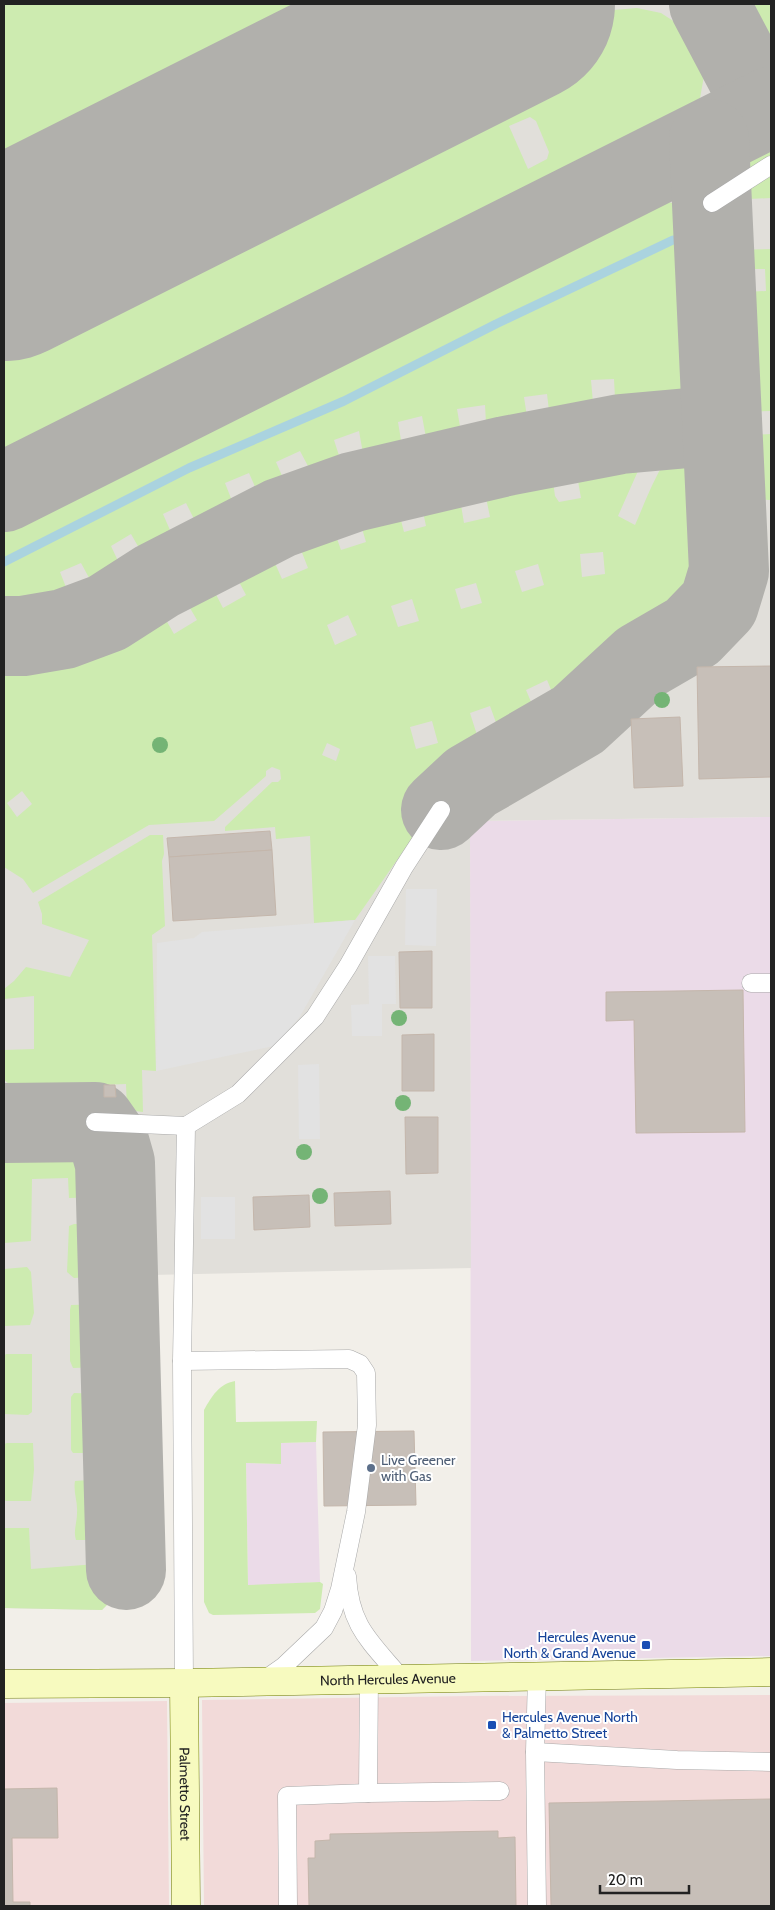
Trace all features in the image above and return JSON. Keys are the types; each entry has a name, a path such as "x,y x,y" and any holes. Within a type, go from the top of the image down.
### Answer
{"street":[{"name":"North Hercules Avenue","path":"4,1684 184,1683 262,1680 771,1672"},
{"name":"Palmetto Street","path":"184,1683 186,1906"}],"lane":[{"path":"712,203 771,166"},
{"path":"95,1122 186,1126 238,1094 315,1017 348,966 404,867 441,810"},
{"path":"751,983 771,983"},
{"path":"184,1683 182,1361 186,1126"},
{"path":"182,1361 349,1359 360,1364 366,1373 367,1425 356,1512 340,1589 333,1611 324,1628 284,1666 262,1680"},
{"path":"346,1563 352,1611 361,1631 402,1678"},
{"path":"537,1676 537,1906"},
{"path":"368,1793 369,1678"},
{"path":"536,1752 677,1760 771,1762"},
{"path":"288,1906 287,1796 500,1791"}],"shaded area":[{"path":"89,4 771,4 771,817 470,821 471,1268 150,1275 154,1557 102,1610 4,1608 4,47"},
{"path":"771,817 771,1656 471,1661 470,821"},
{"path":"406,889 437,889 436,946 405,945"},
{"path":"355,920 299,1018 274,1046 156,1071 157,943 194,938 202,932"},
{"path":"368,956 395,956 396,1004 382,1004 382,1036 352,1036 351,1005 369,1004"},
{"path":"319,1064 320,1139 299,1139 298,1065"},
{"path":"201,1197 235,1197 235,1239 201,1239"},
{"path":"316,1442 320,1582 248,1586 246,1463 281,1464 280,1443"},
{"path":"771,1695 771,1906 204,1906 202,1700 471,1696"},
{"path":"167,1701 169,1906 4,1906 4,1703"}],"green space":[{"path":"4,4 401,4 4,204"},
{"path":"749,4 771,4 771,44 762,36"},
{"path":"637,8 661,13 681,26 694,39 705,70 699,104 683,128 4,470 4,318 614,10","holes":["530,117 536,121 549,152 547,159 528,169 509,126"]},
{"path":"771,130 771,155 756,165 771,177 771,198 726,200 734,173 756,137"},
{"path":"632,200 654,200 672,203 687,212 700,231 707,400 694,412 667,417 620,420 616,417 614,379 591,380 595,425 552,435 547,394 524,397 529,430 526,438 490,444 487,441 485,405 457,409 463,444 461,452 434,457 429,454 422,416 398,422 403,452 401,462 372,471 364,459 359,431 334,440 345,474 343,480 321,486 317,483 300,451 276,462 290,494 281,501 271,505 263,505 249,473 225,483 238,516 233,524 225,529 207,535 199,529 186,503 163,514 176,544 173,556 151,566 131,534 111,546 126,578 126,585 100,598 81,563 60,572 71,600 72,607 67,612 50,618 4,621 4,518"},
{"path":"771,249 771,429 770,411 748,412 749,435 771,434 771,500 755,496 738,476 731,250","holes":["744,269 765,269 766,291 745,292"]},
{"path":"700,436 709,440 714,527 712,557 703,588 687,613 662,626 623,657 572,705 538,730 470,773 437,803 355,920 314,923 310,836 276,839 275,827 225,831 225,827 272,782 278,782 281,779 280,770 272,767 266,771 266,776 214,821 149,825 33,893 23,879 4,867 4,649 48,644 76,638 121,620 151,602 157,604 174,634 197,620 180,591 180,584 197,574 203,573 208,579 223,608 246,595 228,561 233,554 242,548 262,541 266,543 282,579 308,568 294,532 300,524 309,519 329,516 341,550 366,542 355,505 389,494 395,497 404,532 426,526 419,493 420,487 455,482 458,487 464,523 490,517 482,478 487,473 550,460 555,496 559,502 581,498 574,458 576,455 650,444 618,516 635,525 656,478 670,453 677,444 685,439","holes":["603,552 605,574 582,577 580,554","538,564 544,585 522,592 515,571","476,583 482,603 461,609 455,589","412,599 419,621 398,627 391,606","348,615 357,635 335,645 327,625","547,680 555,699 534,709 526,690","490,706 498,728 477,735 470,713","432,721 438,743 416,749 410,727","327,743 340,749 336,761 322,755","22,791 32,804 17,817 7,803"]},
{"path":"150,835 163,835 164,854 162,861 165,926 152,935 156,1071 142,1070 143,1112 127,1110 126,1084 102,1085 102,1098 116,1098 116,1110 44,1110 4,1080 4,1050 34,1049 34,996 4,999 4,989 26,967 70,977 89,940 42,924 42,914 38,902"},
{"path":"4,1132 74,1132 102,1161 103,1197 69,1198 68,1178 32,1179 31,1241 4,1243"},
{"path":"145,1132 150,1275 154,1557 102,1610 4,1608 4,1528 29,1528 31,1569 123,1562 123,1572 137,1571 137,1479 126,1133"},
{"path":"100,1223 106,1227 107,1271 104,1276 74,1278 67,1272 69,1226 74,1224"},
{"path":"27,1267 31,1272 34,1313 30,1325 4,1326 4,1269"},
{"path":"103,1304 108,1308 109,1363 104,1367 73,1368 70,1361 71,1305"},
{"path":"6,1354 32,1354 32,1412 28,1415 4,1414 4,1356"},
{"path":"235,1381 236,1422 317,1421 316,1442 281,1443 281,1464 246,1463 248,1585 320,1582 323,1584 320,1609 315,1613 213,1615 209,1613 204,1602 204,1410 213,1395 220,1388"},
{"path":"74,1393 106,1394 111,1398 112,1446 108,1453 73,1453 71,1450 71,1397"},
{"path":"33,1443 34,1470 31,1501 4,1500 4,1444"},
{"path":"102,1479 109,1481 114,1500 113,1534 108,1540 76,1540 77,1509 75,1481"}],"building":[{"path":"771,666 771,777 699,779 697,667"},
{"path":"680,717 683,786 634,788 631,719"},
{"path":"270,831 272,850 169,857 167,838"},
{"path":"272,850 276,915 173,921 169,857"},
{"path":"432,951 432,1008 400,1008 399,952"},
{"path":"743,990 745,1132 636,1133 634,1020 606,1021 606,992"},
{"path":"434,1034 434,1091 402,1091 402,1035"},
{"path":"104,1085 115,1085 116,1097 104,1097"},
{"path":"405,1117 438,1117 438,1173 406,1174"},
{"path":"390,1191 391,1224 335,1226 334,1193"},
{"path":"309,1195 310,1227 254,1230 253,1197"},
{"path":"414,1431 416,1505 324,1506 323,1432"},
{"path":"57,1788 58,1838 12,1838 13,1902 30,1902 30,1906 4,1906 4,1789"},
{"path":"771,1799 771,1906 551,1906 549,1803"},
{"path":"498,1831 498,1838 515,1837 516,1906 309,1906 308,1858 315,1858 315,1841 330,1840 330,1834"}],"waterway":[{"path":"4,562 189,468 344,401 496,324 673,240"}],"taxiway":[{"path":"709,4 765,110"},
{"path":"4,492 771,107"},
{"path":"441,810 471,782 578,720 642,661 692,632 719,604 729,571 709,139"},
{"path":"4,636 23,636 64,629 107,613 157,581 280,518 353,492 506,456 621,434 722,425"},
{"path":"4,1123 95,1122 109,1142 115,1163 126,1570"}],"runway":[{"path":"4,261 515,4"}],"place":[{"name":"Live Greener with Gas","path":"371,1468"},
{"name":"Hercules Avenue North & Grand Avenue","path":"646,1645"},
{"name":"Hercules Avenue North & Palmetto Street","path":"492,1725"}]}
